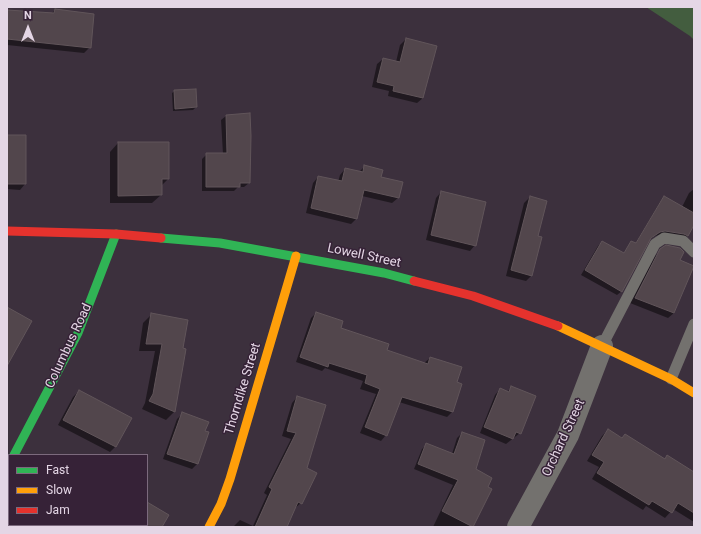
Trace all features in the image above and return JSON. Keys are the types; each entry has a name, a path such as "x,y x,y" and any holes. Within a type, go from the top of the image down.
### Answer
{"main road":[{"name":"Lowell Street","path":"7,231 116,234 220,243 384,273 473,296 554,324 671,379 694,393"},
{"name":"Columbus Road","path":"15,454 78,333 116,234"},
{"name":"Thorndike Street","path":"209,527 221,504 230,479 296,256"}],"street":[{"name":"Orchard Street","path":"518,527 568,435 602,346"}],"lane":[{"path":"602,346 655,244 664,238 683,241 694,252"},
{"path":"671,379 694,324"}],"green space":[{"path":"646,7 694,7 694,40 690,36"}],"building":[{"path":"55,9 94,14 91,48 7,39 7,10 54,13"},
{"path":"406,38 437,46 423,98 393,91 394,86 377,82 383,58 400,62"},
{"path":"196,89 197,107 175,109 174,90"},
{"path":"250,113 250,183 240,183 240,187 206,187 206,153 227,153 226,115"},
{"path":"7,135 26,135 26,184 7,184"},
{"path":"118,142 169,142 169,179 162,179 162,195 118,196"},
{"path":"364,165 383,170 381,177 403,182 399,198 364,190 357,219 311,208 318,176 342,181 345,168 363,172"},
{"path":"441,191 486,202 476,246 431,235"},
{"path":"530,196 547,201 538,236 542,237 532,276 511,270"},
{"path":"664,196 694,213 694,225 688,236 665,231 660,232 651,238 622,292 585,270 602,241 624,253 631,241 636,243"},
{"path":"666,245 680,248 684,252 680,260 694,266 674,313 635,298 660,249"},
{"path":"7,307 32,321 7,366"},
{"path":"316,312 343,321 341,328 389,344 387,350 428,364 430,357 462,367 457,382 462,384 453,412 402,397 387,436 365,427 380,389 365,383 367,375 329,363 328,367 300,357"},
{"path":"151,313 188,320 183,348 186,349 175,412 149,401 153,394 162,344 146,344"},
{"path":"511,386 536,396 521,434 516,432 513,439 484,427 500,388 509,392"},
{"path":"79,390 132,418 116,447 63,420"},
{"path":"297,396 326,405 307,468 317,473 302,504 298,502 287,527 255,527 272,489 269,487 296,433 287,431"},
{"path":"182,412 209,422 205,431 209,432 198,464 167,454"},
{"path":"608,429 622,438 625,434 665,459 667,455 694,472 694,513 678,503 672,513 652,501 649,505 597,473 604,462 592,455"},
{"path":"462,432 485,440 476,469 492,478 488,487 492,489 473,527 442,511 458,480 418,464 426,443 454,454"},
{"path":"148,503 169,515 162,527 147,527"}],"traffic: fast":[{"path":"15,454 78,333 116,234"},
{"path":"161,238 220,243 384,273 414,281"}],"traffic: slow":[{"path":"209,527 221,504 230,479 296,256"},
{"path":"558,326 671,379 694,393"}],"traffic: jam":[{"path":"7,231 116,234 161,238"},
{"path":"414,281 473,296 558,326"}]}
